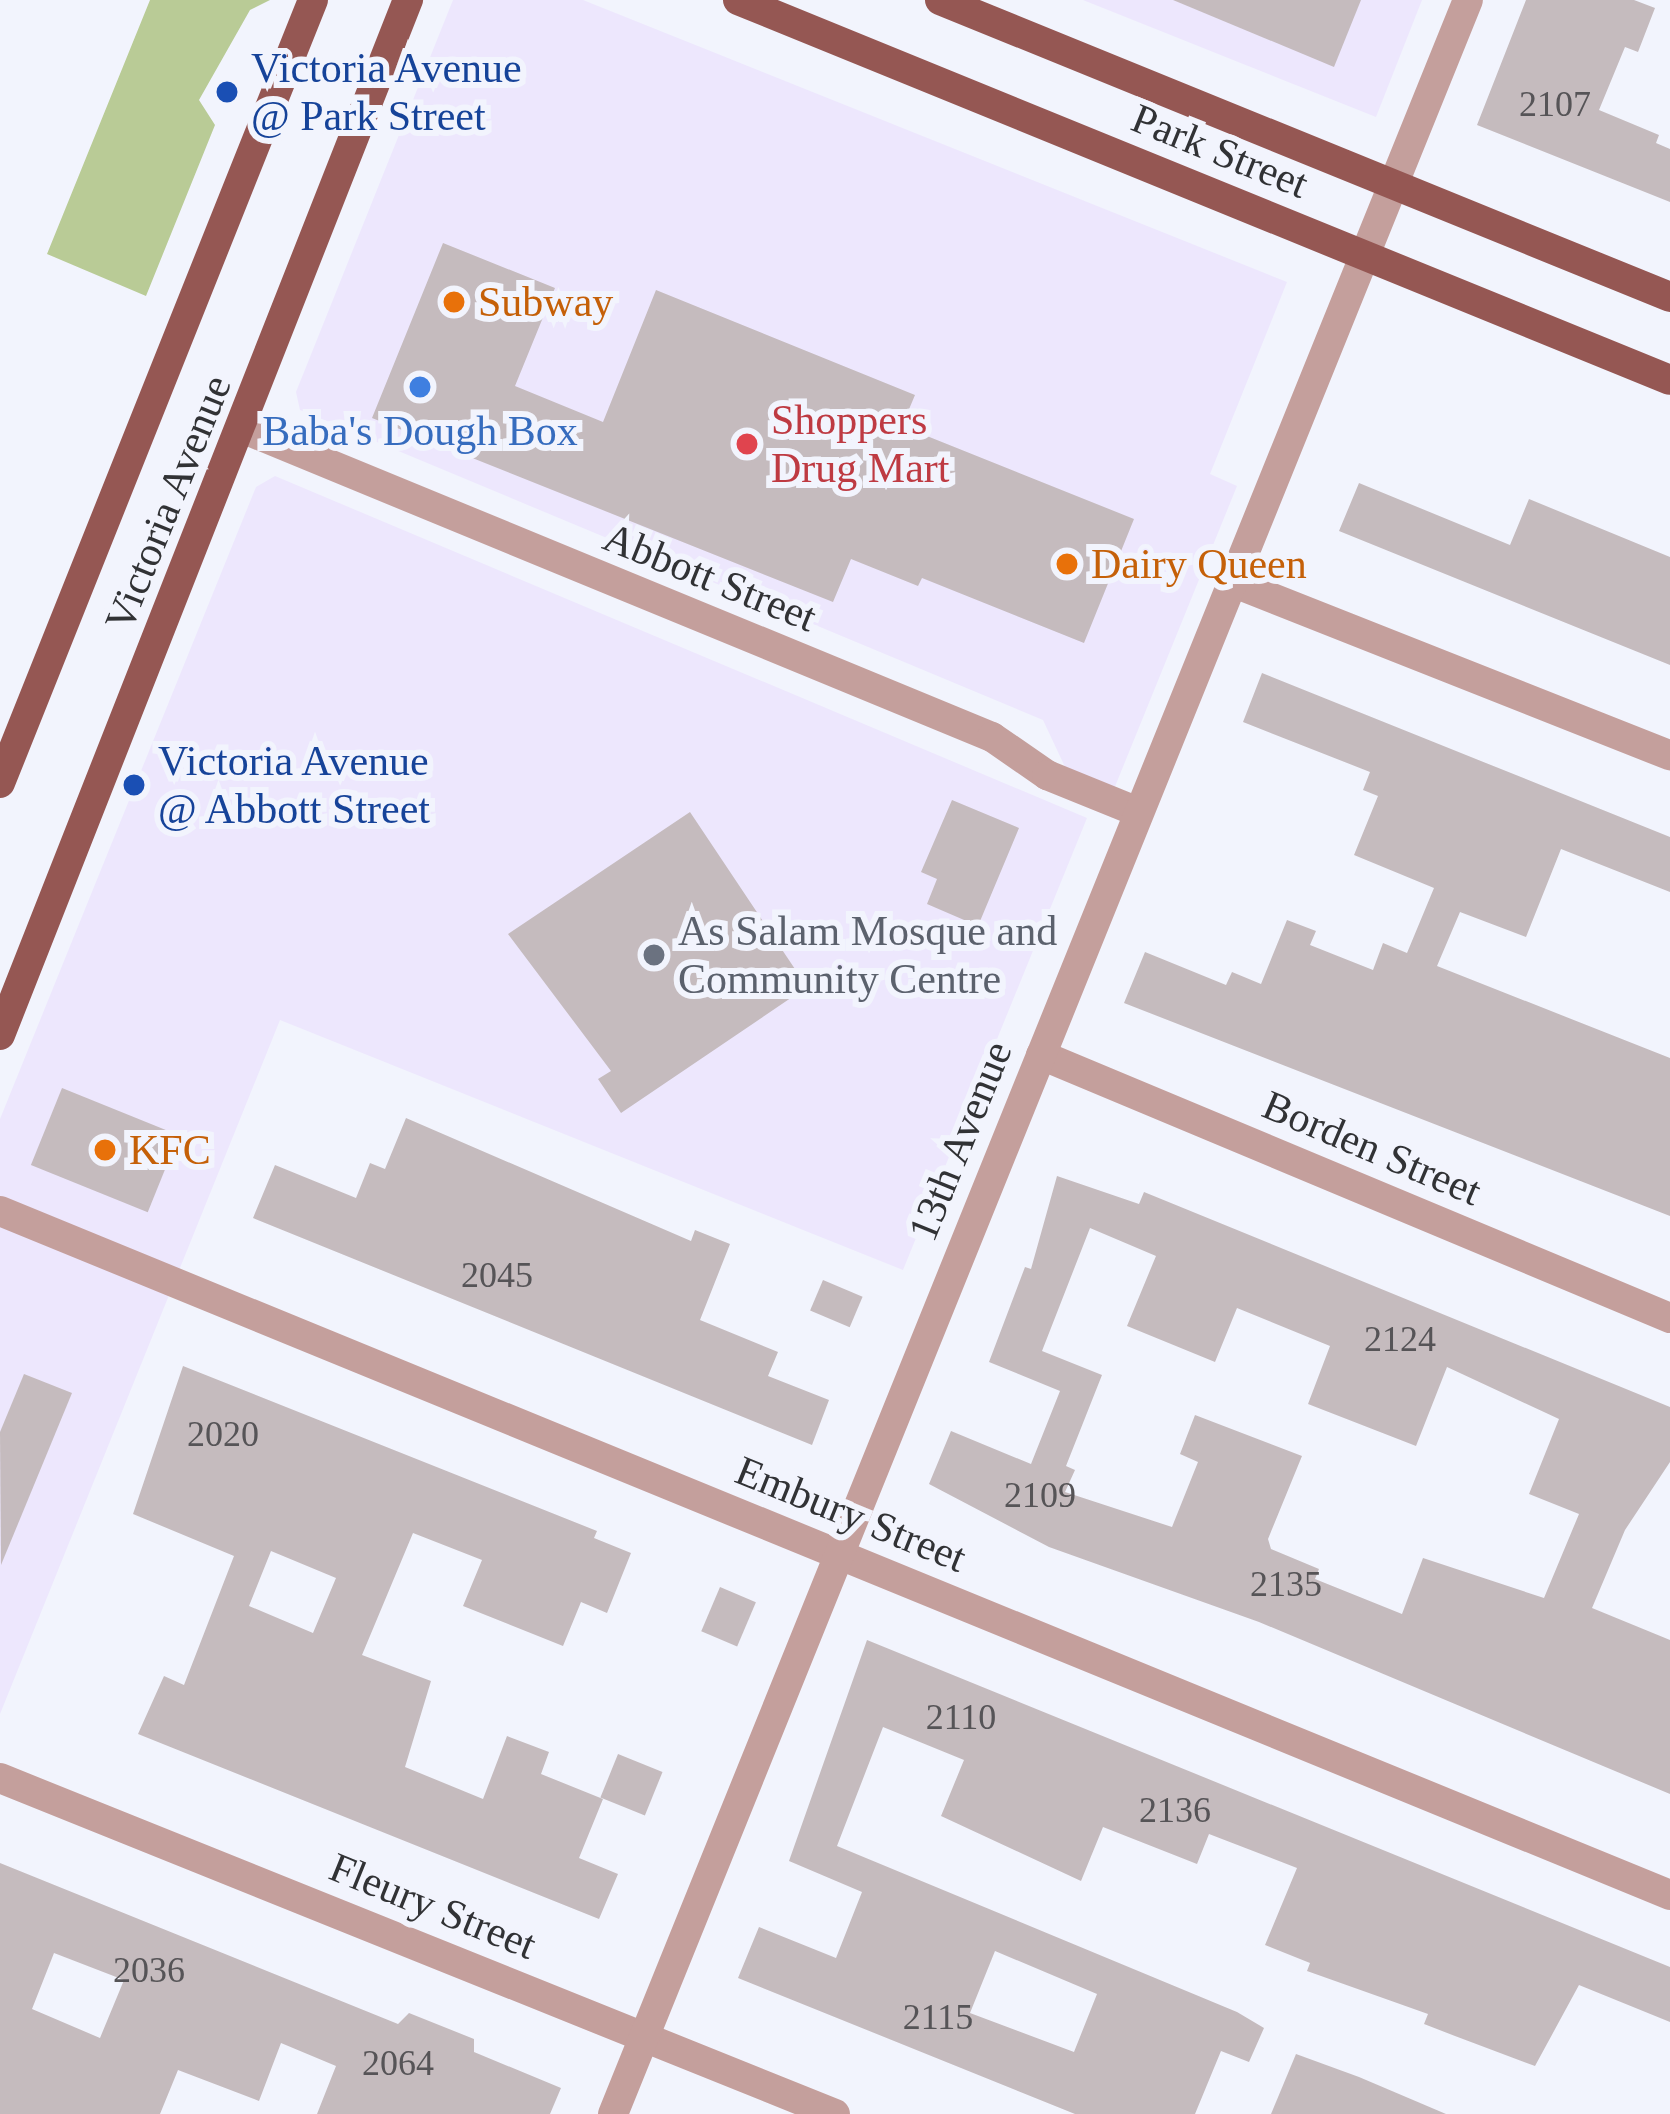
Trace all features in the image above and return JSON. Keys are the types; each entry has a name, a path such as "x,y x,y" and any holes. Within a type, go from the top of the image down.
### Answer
{"main road":[{"name":"Victoria Avenue","path":"0,783 313,0"},
{"name":"Victoria Avenue","path":"0,1035 244,429 408,0"},
{"name":"Park Street","path":"738,0 1670,380"},
{"name":"Park Street","path":"940,0 1670,297"}],"street":[{"name":"13th Avenue","path":"613,2114 1468,0"},
{"name":"Abbott Street","path":"244,429 992,737 1047,775 1138,812"},
{"path":"1232,582 1670,755"},
{"name":"Borden Street","path":"1041,1054 1670,1318"},
{"name":"Embury Street","path":"0,1211 1670,1895"},
{"name":"Fleury Street","path":"0,1778 835,2114"}],"shaded area":[{"path":"453,0 583,0 1287,282 1210,474 1237,486 1114,789 1066,769 1043,720 300,410 296,392"},
{"path":"1083,0 1422,0 1376,117"},
{"path":"275,476 1087,818 903,1270 280,1020 0,1714 0,1119 256,487"}],"green space":[{"path":"150,0 270,0 250,10 199,100 215,125 146,296 47,254"}],"building":[{"path":"1173,0 1361,0 1334,67"},
{"path":"1526,0 1634,0 1655,8 1638,52 1625,47 1599,110 1659,135 1656,143 1670,149 1670,202 1477,125"},
{"path":"443,243 555,288 515,386 603,422 656,290 915,395 902,426 1134,519 1084,643 922,578 918,586 851,559 833,602 372,418"},
{"path":"1359,483 1510,545 1529,499 1670,557 1670,665 1339,531"},
{"path":"1262,673 1670,837 1670,892 1561,849 1526,937 1460,912 1437,966 1670,1058 1670,1216 1124,1003 1145,952 1226,985 1232,972 1261,984 1287,920 1316,931 1310,945 1373,970 1383,943 1407,953 1434,888 1354,855 1378,796 1363,790 1370,772 1243,722"},
{"path":"952,800 1019,828 978,926 927,904 937,879 921,872"},
{"name":"As Salam Mosque and Community Centre","path":"690,812 807,987 621,1113 598,1079 611,1071 508,934"},
{"name":"KFC","path":"62,1088 179,1135 148,1212 31,1165"},
{"path":"406,1118 691,1241 695,1230 730,1244 700,1320 778,1352 768,1376 829,1400 812,1445 253,1218 275,1165 356,1198 370,1163 385,1169"},
{"path":"1057,1176 1139,1204 1144,1192 1670,1407 1670,1462 1625,1530 1592,1608 1670,1640 1670,1794 1259,1622 1049,1547 929,1484 951,1431 1031,1464 1060,1391 989,1362 1025,1267 1031,1269","holes":["1090,1228 1156,1256 1127,1326 1215,1362 1237,1308 1330,1346 1308,1404 1416,1446 1447,1367 1559,1419 1529,1494 1579,1514 1544,1598 1423,1558 1402,1614 1315,1579 1319,1569 1271,1549 1268,1539 1302,1456 1195,1415 1180,1454 1198,1462 1172,1527 1065,1492 1075,1470 1066,1466 1102,1375 1042,1351"]},
{"path":"823,1280 863,1297 850,1327 810,1310"},
{"path":"183,1366 597,1531 594,1538 631,1553 607,1613 581,1602 563,1646 463,1606 482,1560 413,1533 362,1655 431,1681 405,1767 483,1799 507,1736 549,1752 541,1774 603,1799 579,1858 618,1874 599,1919 138,1734 164,1676 184,1685 234,1556 133,1514","holes":["271,1551 336,1578 313,1633 249,1606"]},
{"path":"24,1374 72,1393 1,1565 0,1432"},
{"path":"720,1587 756,1602 737,1646 701,1631"},
{"path":"867,1640 1670,1967 1670,2022 1579,1985 1535,2066 1424,2024 1428,2014 1307,1971 1310,1963 1265,1945 1297,1868 1209,1834 1197,1864 1103,1827 1081,1881 941,1816 964,1760 883,1727 837,1846 1237,2012 1264,2028 1249,2062 1221,2051 1195,2114 1075,2114 738,1978 759,1927 836,1958 862,1892 789,1861","holes":["995,1951 1097,1994 1074,2052 970,2013"]},
{"path":"618,1754 663,1772 645,1816 600,1798"},
{"path":"0,1863 398,2024 409,2013 474,2039 474,2052 561,2088 550,2114 317,2114 336,2066 281,2043 259,2101 178,2070 160,2114 0,2114","holes":["54,1953 124,1980 100,2038 32,2009"]},
{"path":"1296,2054 1359,2077 1446,2114 1271,2114"}],"place":[{"name":"Victoria Avenue @ Park Street","path":"227,92"},
{"name":"Subway","path":"454,302"},
{"name":"Baba's Dough Box","path":"420,387"},
{"name":"Shoppers Drug Mart","path":"747,444"},
{"name":"Dairy Queen","path":"1067,564"},
{"name":"Victoria Avenue @ Abbott Street","path":"134,785"},
{"name":"As Salam Mosque and Community Centre","path":"654,955"},
{"name":"KFC","path":"105,1150"}]}
